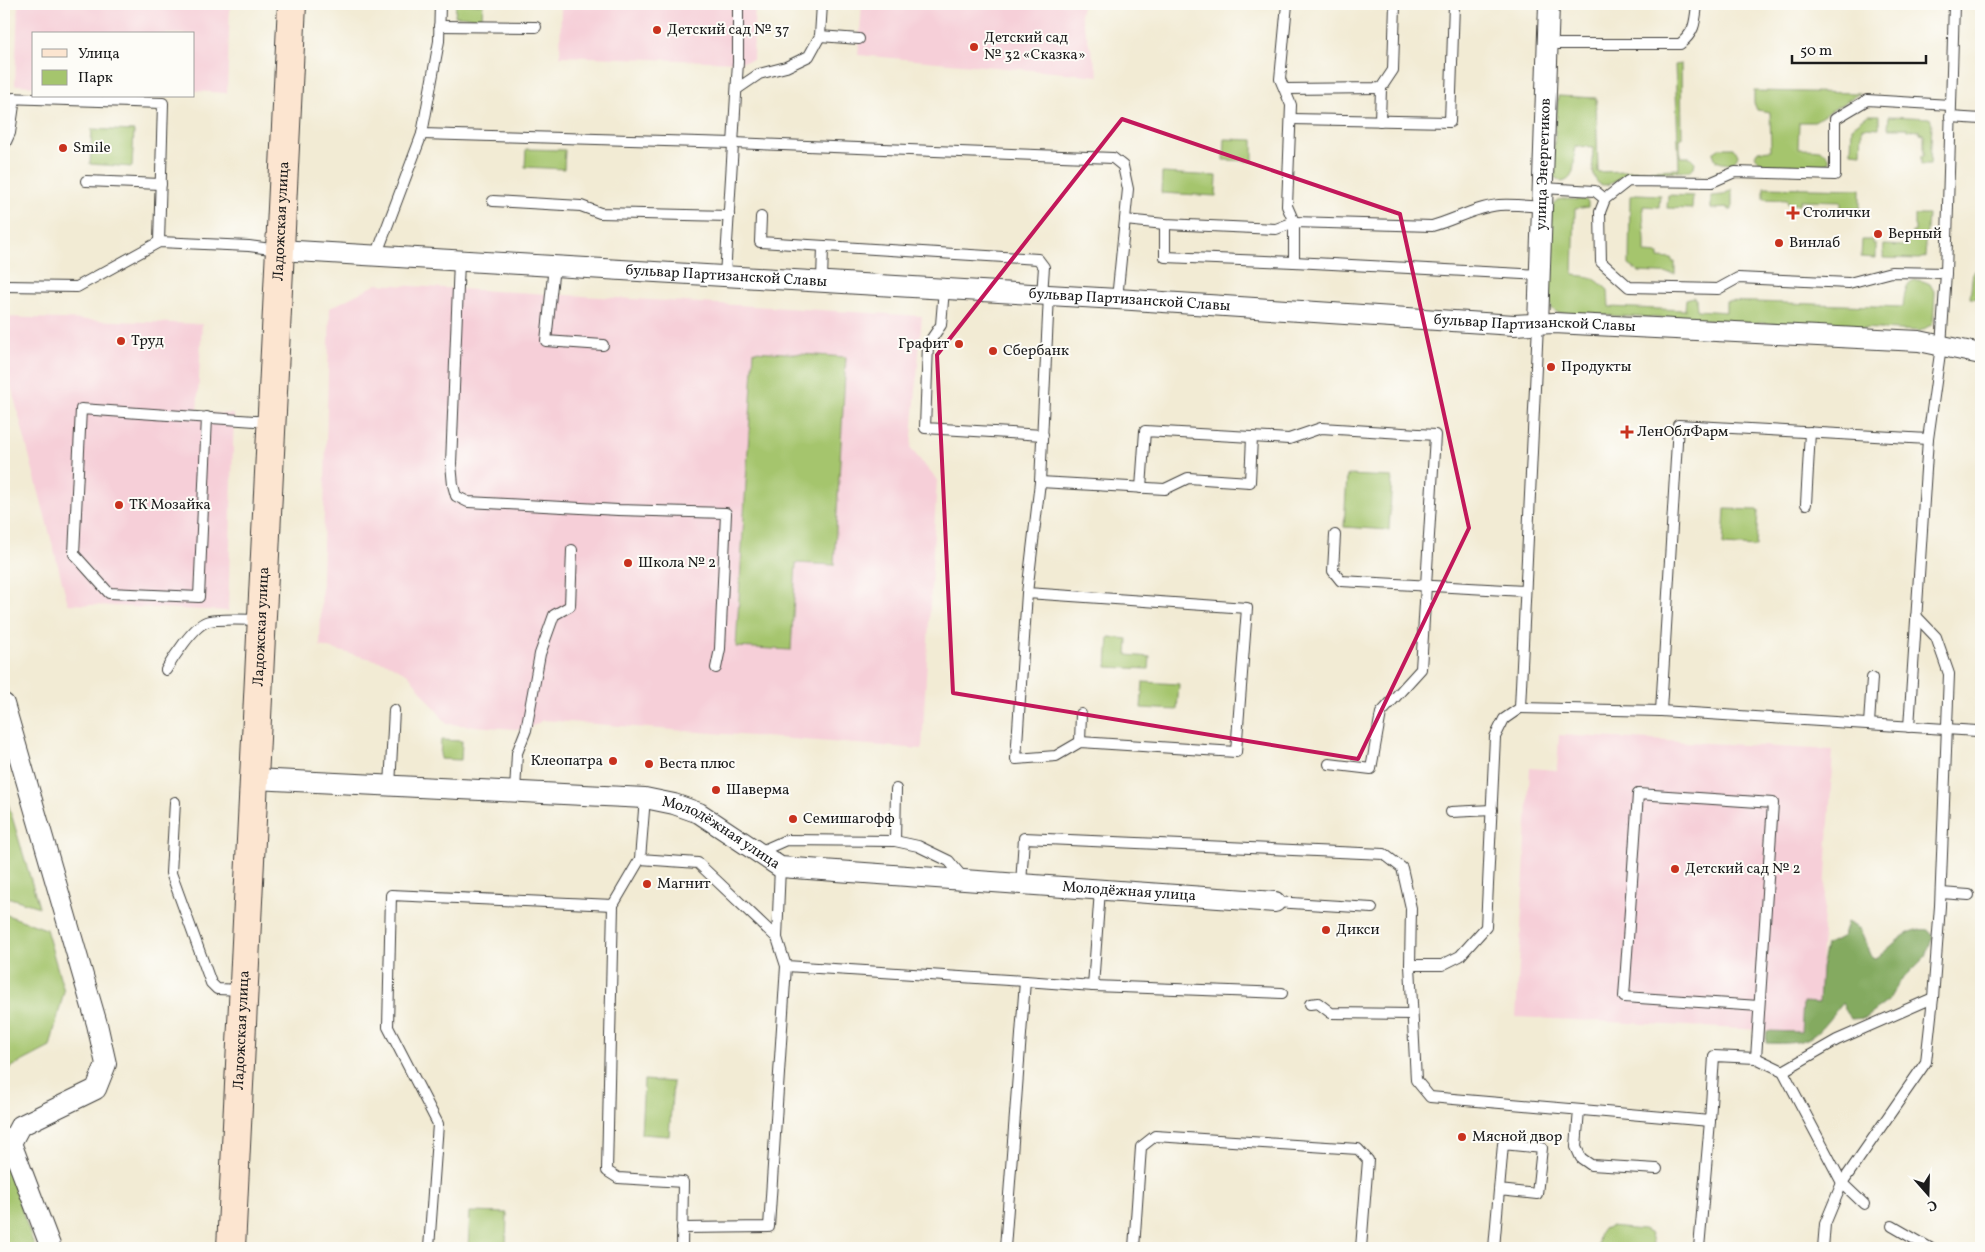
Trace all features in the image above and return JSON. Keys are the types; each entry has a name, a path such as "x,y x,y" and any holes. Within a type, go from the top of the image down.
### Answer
{"street":[{"name":"Ладожская улица","path":"231,1248 292,4"},
{"name":"улица Энергетиков","path":"1538,324 1549,4"},
{"name":"бульвар Партизанской Славы","path":"279,250 1117,299 1514,325 1554,323 1919,341 1981,354"},
{"path":"4,704 97,1024 106,1064 96,1089 20,1126 11,1143 50,1248"},
{"name":"Молодёжная улица","path":"254,780 645,798 699,813 780,867 1275,902"}],"lane":[{"path":"376,256 422,134 439,41 440,4"},
{"path":"725,276 736,89 738,4"},
{"path":"736,89 759,74 786,67 808,56 820,36 822,4"},
{"path":"1287,4 1280,79 1291,105 1287,206 1294,222 1294,262"},
{"path":"1380,121 1381,88 1393,70 1395,4"},
{"path":"1291,119 1450,122 1454,4"},
{"path":"1548,44 1680,44 1691,36 1697,4"},
{"path":"1909,727 1928,440 1941,346 1946,273 1954,4"},
{"path":"439,26 536,28"},
{"path":"820,36 859,39"},
{"path":"1285,89 1381,88"},
{"path":"4,98 163,103 159,242"},
{"path":"4,146 10,134 15,98"},
{"path":"1946,273 1891,272 1849,282 1738,278 1718,289 1630,287 1601,262 1600,212 1605,198 1628,181 1712,182 1735,172 1836,175 1835,119 1867,100 1950,105"},
{"path":"1950,117 1981,119"},
{"path":"422,134 733,143 1113,158 1123,166 1128,189 1117,299"},
{"path":"86,181 161,184"},
{"path":"1125,220 1165,224 1276,229 1294,222 1432,226 1452,221 1471,212 1499,205 1595,191 1605,198"},
{"path":"493,201 581,206 600,213 729,216"},
{"path":"761,217 760,242 1038,259 1044,267 1046,295 1043,435 1040,482 1027,593 1016,759 1056,756 1080,742 1236,752 1247,608 1027,593"},
{"path":"1165,224 1165,257 1540,275"},
{"path":"4,286 77,287 159,242 249,246 279,250"},
{"path":"822,282 823,246"},
{"path":"459,261 451,464 456,496 468,502 618,510 726,512 720,649 716,668"},
{"path":"554,266 546,341 603,346"},
{"path":"944,289 941,325 928,344 925,428 1043,435"},
{"path":"1520,708 1538,324"},
{"path":"207,417 199,597 110,593 74,554 81,408 207,417 271,422"},
{"path":"1661,711 1678,424 1928,440"},
{"path":"1141,488 1145,431 1289,439 1321,428 1435,435 1421,669 1381,713 1371,770 1329,764"},
{"path":"1806,504 1810,432"},
{"path":"1040,482 1165,489 1188,478 1250,482 1252,437"},
{"path":"1335,535 1333,571 1341,581 1524,591"},
{"path":"515,792 517,753 526,730 540,654 554,615 570,606 572,550"},
{"path":"1823,1248 1825,1224 1842,1183 1926,1062 1941,893 1949,674 1936,637 1916,616"},
{"path":"166,670 181,646 206,622 262,620"},
{"path":"1869,724 1872,678"},
{"path":"1410,965 1442,965 1460,956 1486,927 1495,736 1504,719 1520,708 1661,711 1977,731"},
{"path":"390,786 394,710"},
{"path":"1080,742 1081,714"},
{"path":"895,841 896,789"},
{"path":"1756,1058 1773,803 1638,794 1624,997 1759,1006"},
{"path":"645,798 640,859 613,905 607,1170 618,1178 683,1182 682,1248"},
{"path":"175,802 171,874 211,983 217,989 244,990"},
{"path":"1451,812 1492,810"},
{"path":"1021,884 1024,838 1384,854 1402,868 1411,908 1410,965 1416,1080 1430,1097 1710,1121"},
{"path":"759,852 786,840 895,841 918,846 950,861 964,880"},
{"path":"640,859 698,863 777,938"},
{"path":"682,1228 769,1227 786,966 777,938 780,867"},
{"path":"1093,986 1100,890"},
{"path":"1941,893 1969,895"},
{"path":"429,1248 438,1124 388,1027 391,895 613,905"},
{"path":"1275,902 1372,908"},
{"path":"786,966 1093,986 1282,993"},
{"path":"1005,1248 1025,981"},
{"path":"1783,1072 1837,1040 1933,998"},
{"path":"1310,1004 1318,1003 1331,1013 1412,1014"},
{"path":"1699,1248 1714,1056 1756,1058 1783,1072 1842,1183 1864,1204"},
{"path":"1579,1110 1576,1147 1581,1158 1591,1164 1657,1169"},
{"path":"1134,1248 1141,1147 1155,1136 1358,1149 1368,1160 1362,1248"},
{"path":"1494,1248 1499,1190 1503,1144 1542,1148 1538,1194 1499,1190"},
{"path":"1892,1226 1930,1248"}],"highlighted area":[{"path":"1122,119 1400,214 1469,528 1358,759 953,693 937,355"}],"shaded area":[{"path":"18,4 230,4 227,93 195,91 195,32 32,32 32,86 15,85"},
{"name":"Детский сад № 37","path":"561,4 755,4 753,60 738,62 560,56"},
{"name":"Детский сад № 32 «Сказка»","path":"862,4 1083,4 1080,14 1099,76 858,55"},
{"name":"Школа № 2","path":"377,284 922,316 911,449 937,480 922,749 543,720 526,730 447,724 408,674 387,663 320,646 330,308"},
{"path":"4,317 202,324 197,413 234,414 228,611 68,604 4,359"},
{"name":"Детский сад № 2","path":"1559,735 1833,750 1819,1003 1801,1032 1516,1017 1530,768 1557,770"}],"green space":[{"path":"456,4 483,4 482,18 455,16"},
{"path":"1681,64 1682,138 1680,139 1680,157 1690,157 1695,162 1694,167 1690,171 1628,173 1612,183 1599,184 1595,179 1594,173 1593,147 1575,146 1574,167 1570,177 1562,182 1554,177 1552,172 1558,96 1596,98 1598,172 1679,169 1675,65"},
{"path":"1754,91 1860,93 1813,122 1799,122 1798,149 1819,150 1827,154 1829,163 1820,167 1765,165 1760,163 1755,155 1758,151 1771,150 1770,112 1757,110 1754,103"},
{"path":"1868,115 1879,115 1879,128 1862,127 1861,153 1851,152 1852,127"},
{"path":"1889,116 1930,118 1932,124 1930,164 1921,164 1921,156 1924,156 1924,134 1920,133 1920,131 1908,130 1907,128 1888,128"},
{"path":"92,129 134,131 132,167 90,164"},
{"path":"1225,139 1253,140 1253,161 1224,160"},
{"path":"1720,148 1734,148 1738,155 1734,161 1729,163 1716,161 1713,153"},
{"path":"526,149 565,150 564,169 525,167"},
{"path":"1162,173 1217,176 1216,196 1161,193"},
{"path":"1764,187 1860,189 1860,209 1841,208 1841,201 1800,200 1799,204 1788,204 1787,200 1764,199"},
{"path":"1732,189 1732,210 1729,210 1729,208 1711,209 1711,196 1723,195"},
{"path":"1636,194 1660,195 1659,207 1643,206 1645,253 1659,254 1659,258 1672,259 1672,262 1675,262 1675,274 1639,272 1629,265 1630,196"},
{"path":"1668,195 1693,196 1692,209 1667,208"},
{"path":"1557,200 1586,200 1588,202 1588,207 1575,209 1573,275 1592,278 1608,290 1609,307 1685,310 1686,299 1693,297 1696,299 1697,310 1726,312 1726,301 1903,307 1906,289 1911,282 1916,280 1930,284 1935,293 1933,322 1920,331 1558,313 1552,309 1547,295 1550,209"},
{"path":"1915,215 1928,215 1925,257 1919,259 1883,258 1884,245 1905,246 1906,239 1912,239 1912,232 1915,232"},
{"path":"1862,240 1873,240 1873,244 1876,244 1876,258 1861,257"},
{"path":"1973,271 1981,272 1981,299 1970,298"},
{"path":"754,351 846,357 834,565 796,563 791,650 736,647"},
{"path":"1347,475 1392,477 1389,530 1344,527"},
{"path":"1725,509 1758,510 1756,547 1723,545"},
{"path":"1109,637 1128,639 1127,655 1150,657 1149,669 1107,667"},
{"path":"1143,682 1179,684 1177,710 1141,708"},
{"path":"441,740 462,741 461,760 440,759"},
{"path":"4,790 39,907 4,896"},
{"path":"4,914 46,929 64,991 50,1047 4,1071"},
{"path":"1847,922 1860,929 1872,957 1876,958 1900,938 1913,931 1928,930 1933,936 1926,956 1898,984 1888,1001 1865,1018 1851,1019 1842,1003 1818,1032 1811,1037 1794,1043 1766,1043 1767,1031 1801,1032 1803,1002 1819,1003 1821,968 1826,945 1843,936"},
{"path":"644,1080 673,1082 669,1136 641,1134"},
{"path":"4,1158 35,1248 4,1248"},
{"path":"470,1212 507,1213 506,1248 468,1248"},
{"path":"1610,1227 1643,1230 1650,1233 1653,1241 1652,1248 1597,1248 1602,1229"}],"place":[{"name":"Детский сад № 37","path":"657,30"},
{"name":"Детский сад № 32 «Сказка»","path":"974,47"},
{"name":"Smile","path":"63,148"},
{"name":"Столички","path":"1793,213"},
{"name":"Верный","path":"1878,234"},
{"name":"Винлаб","path":"1779,243"},
{"name":"Труд","path":"121,341"},
{"name":"Графит","path":"959,344"},
{"name":"Сбербанк","path":"993,351"},
{"name":"Продукты","path":"1551,367"},
{"name":"ЛенОблФарм","path":"1627,432"},
{"name":"ТК Мозайка","path":"119,505"},
{"name":"Школа № 2","path":"628,563"},
{"name":"Клеопатра","path":"613,761"},
{"name":"Веста плюс","path":"649,764"},
{"name":"Шаверма","path":"716,790"},
{"name":"Семишагофф","path":"793,819"},
{"name":"Детский сад № 2","path":"1675,869"},
{"name":"Магнит","path":"647,884"},
{"name":"Дикси","path":"1326,930"},
{"name":"Мясной двор","path":"1462,1137"}]}
